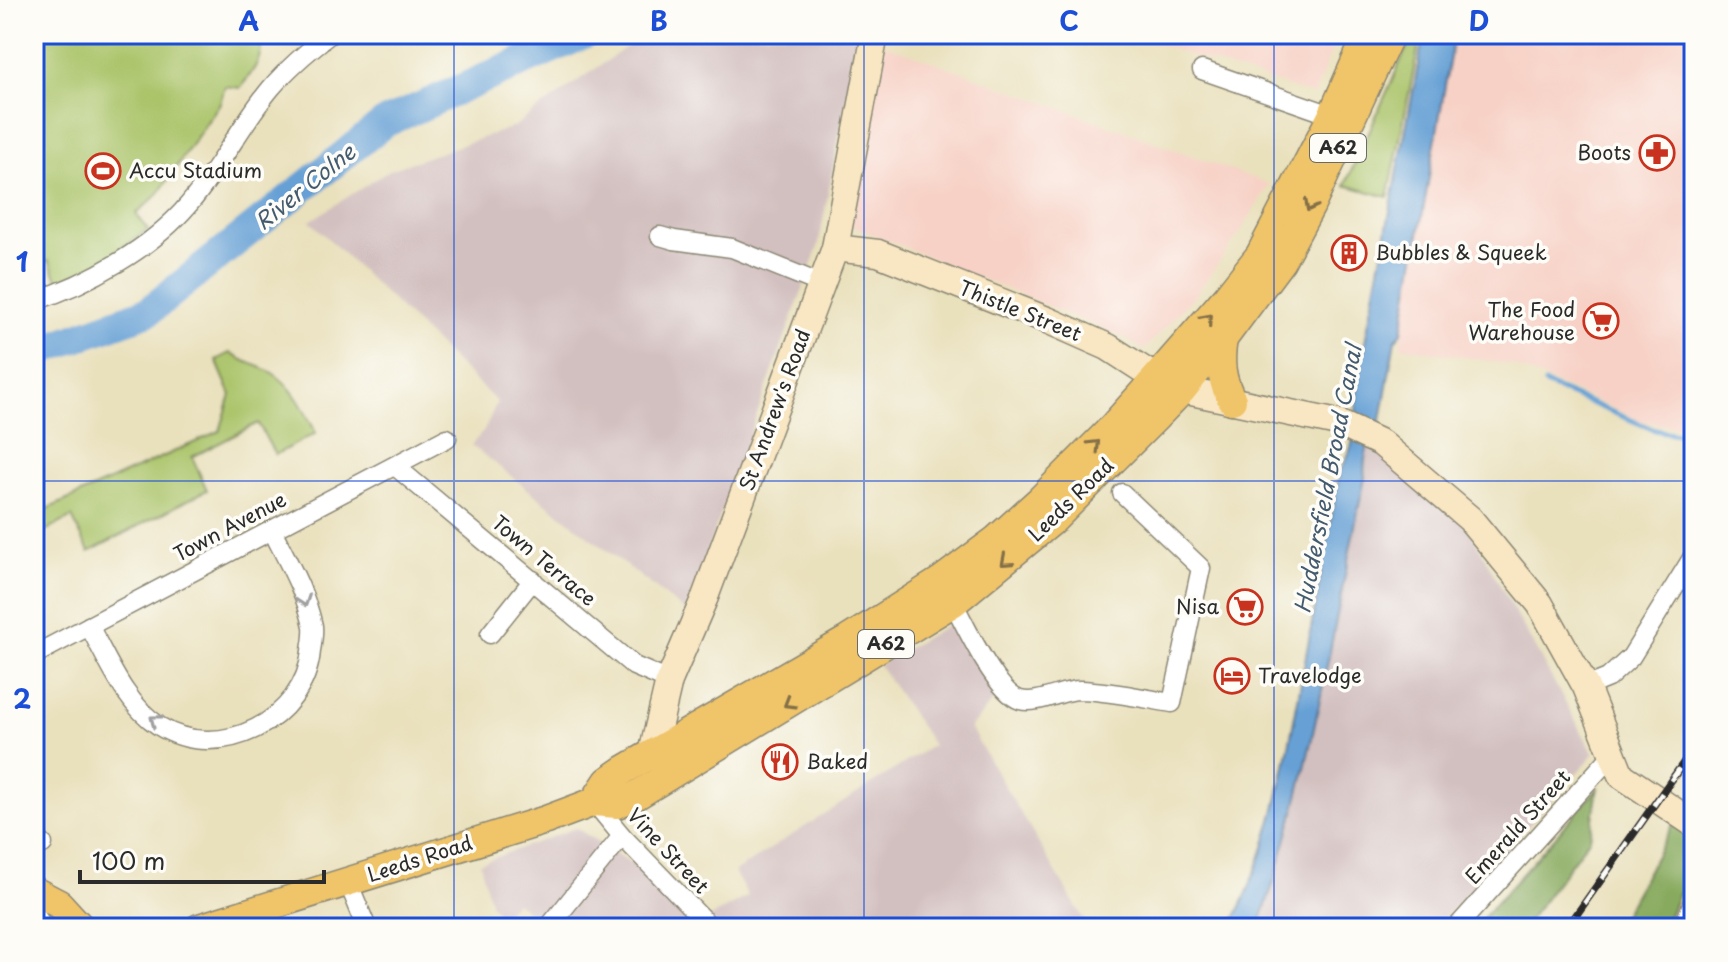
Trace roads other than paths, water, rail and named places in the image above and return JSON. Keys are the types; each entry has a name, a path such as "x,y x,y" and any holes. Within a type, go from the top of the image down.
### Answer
{"main road":[{"name":"Leeds Road","path":"199,928 546,820 594,802 617,804 662,764 948,591 1052,521 1182,390 1281,261 1341,119 1368,34"},
{"name":"Leeds Road","path":"948,591 1106,434 1226,298 1260,255 1390,34"},
{"path":"1223,339 1220,358 1222,374 1232,400"},
{"path":"34,891 59,904 81,928"}],"street":[{"path":"34,301 58,294 106,270 164,230 188,206 271,89 330,34"},
{"name":"St Andrew's Road","path":"662,764 654,745 669,681 705,597 835,248 875,34"},
{"path":"1202,70 1341,119"},
{"name":"Thistle Street","path":"843,206 848,228 867,247 878,253 1108,347 1156,378 1182,390 1338,423 1381,443 1470,519 1540,604 1586,687 1621,775 1694,824"},
{"path":"660,236 732,248 821,284"},
{"name":"Thistle Street","path":"835,248 878,253"},
{"name":"Town Avenue","path":"34,655 447,438"},
{"path":"1122,493 1122,470 1127,446"},
{"name":"Town Terrace","path":"395,466 634,666 669,681"},
{"path":"948,591 985,662 1003,687 1019,699 1040,700 1057,693 1079,690 1172,703 1201,568 1122,493 1084,489"},
{"path":"89,626 131,700 159,725 193,740 235,737 268,722 294,700 310,668 313,628 298,582 272,530"},
{"path":"1586,687 1608,678 1631,657 1694,555"},
{"path":"490,634 533,580"},
{"name":"Emerald Street","path":"1456,928 1612,755"},
{"name":"Vine Street","path":"594,802 622,836 711,928"},
{"path":"548,928 622,836"},
{"path":"348,882 367,928"},
{"path":"1683,928 1694,899"},
{"path":"34,913 44,928"}],"water":[{"path":"1424,34 1454,34 1402,332 1395,340 1381,420 1370,440 1366,456 1365,478 1319,705 1292,818 1258,928 1230,928 1256,871 1282,780 1340,471 1354,435 1359,373"}],"waterway":[{"name":"River Colne","path":"34,353 149,311 384,123 585,34"},
{"path":"1545,384 1655,430 1694,437"}],"railway":[{"path":"1567,928 1694,748"}],"place":[{"name":"Boots","path":"1657,153"},
{"name":"Accu Stadium","path":"103,171"},
{"name":"Bubbles & Squeek","path":"1349,253"},
{"name":"The Food Warehouse","path":"1601,321"},
{"name":"Nisa","path":"1245,607"},
{"name":"Travelodge","path":"1232,676"},
{"name":"Baked","path":"780,762"}],"water label":[{"name":"Huddersfield Broad Canal","path":"1328,479"}]}
